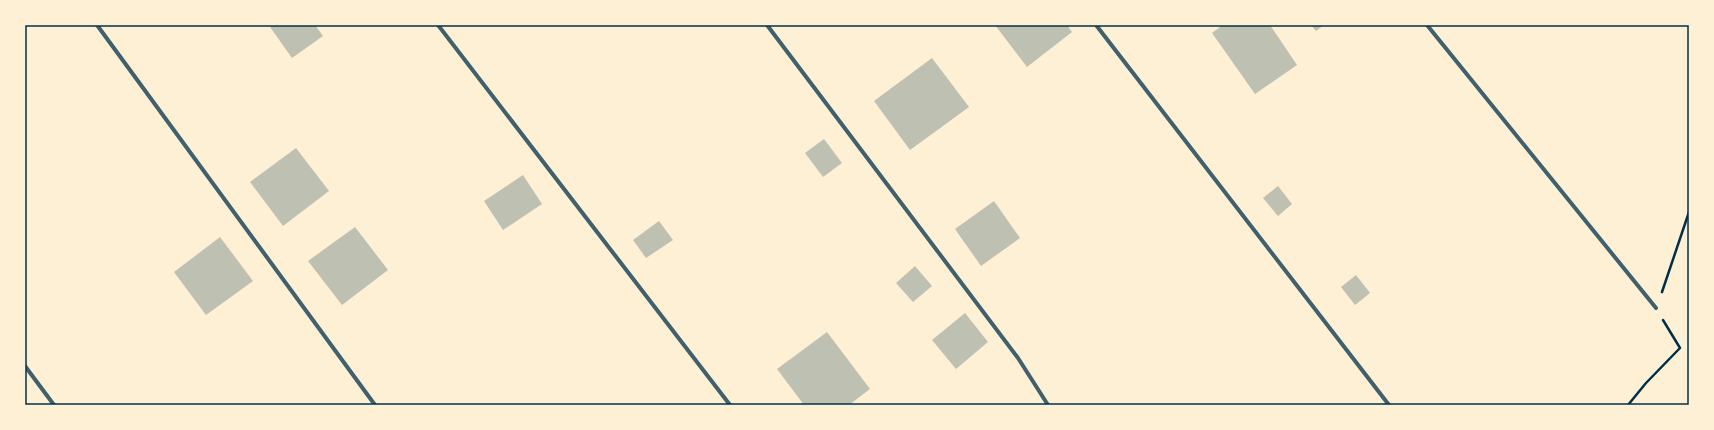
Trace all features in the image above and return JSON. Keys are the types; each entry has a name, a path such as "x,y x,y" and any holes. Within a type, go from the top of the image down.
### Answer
{"street":[{"path":"97,25 375,405"},
{"path":"438,25 730,405"},
{"path":"767,25 1018,358 1048,405"},
{"path":"1096,25 1389,405"},
{"path":"1428,25 1656,308"},
{"path":"25,366 54,405"}],"building":[{"path":"273,25 315,25 323,36 292,58 270,27"},
{"path":"995,25 1067,25 1072,32 1027,67"},
{"path":"1223,25 1270,25 1297,65 1255,94 1212,33"},
{"path":"1311,25 1324,25 1316,31"},
{"path":"932,58 969,107 910,150 874,101"},
{"path":"824,139 842,163 823,177 805,153"},
{"path":"296,148 329,191 283,226 250,182"},
{"path":"523,175 542,204 503,230 484,201"},
{"path":"1278,186 1292,204 1278,216 1263,198"},
{"path":"994,201 1020,238 981,266 955,229"},
{"path":"659,221 673,240 646,258 633,240"},
{"path":"355,227 388,270 342,305 308,261"},
{"path":"220,237 253,281 206,315 174,272"},
{"path":"915,266 932,286 913,302 896,283"},
{"path":"1356,275 1370,293 1355,305 1341,287"},
{"path":"965,313 988,342 956,369 932,340"},
{"path":"827,332 870,389 849,405 804,405 777,369"}]}
